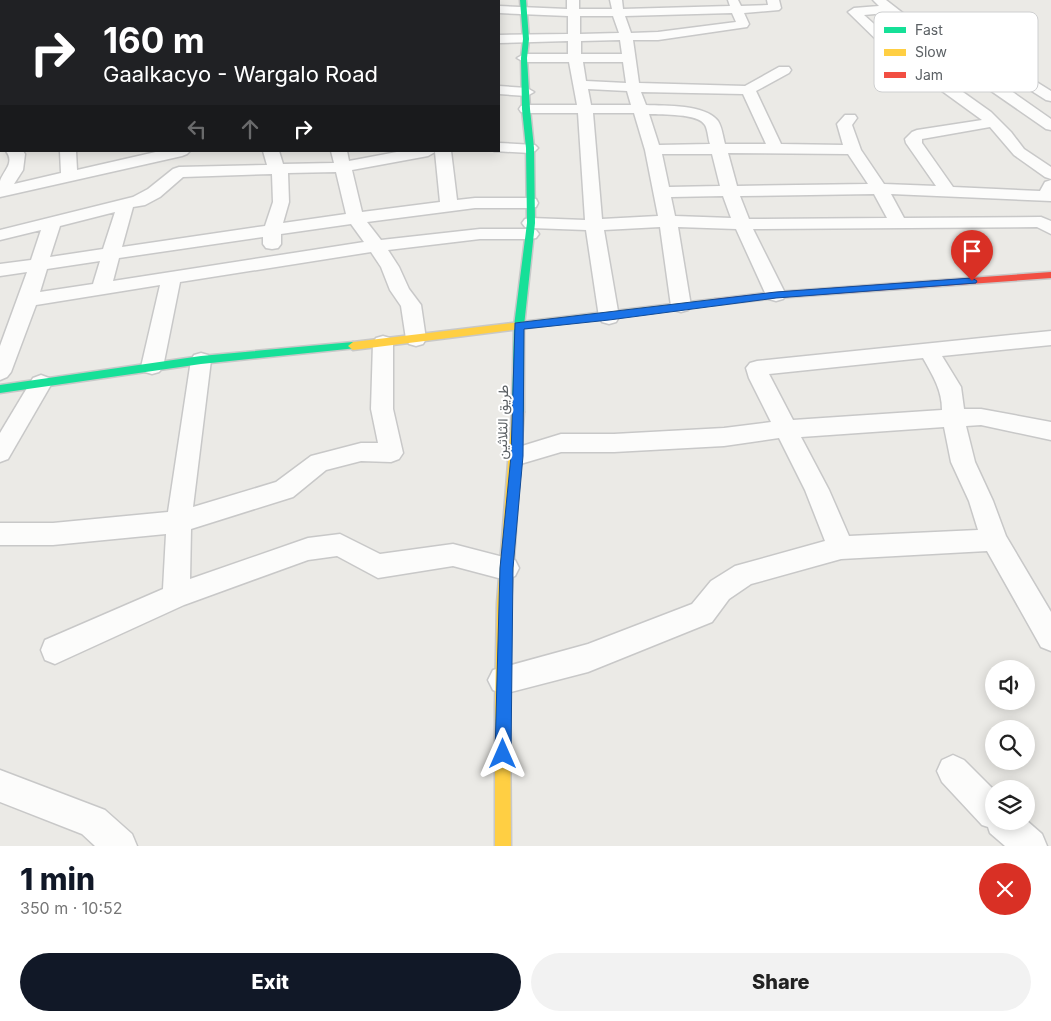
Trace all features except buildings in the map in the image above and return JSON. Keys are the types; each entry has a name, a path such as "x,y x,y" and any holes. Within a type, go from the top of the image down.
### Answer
{"main road":[{"name":"طريق الثلاثين","path":"503,846 503,680 506,568 517,456 519,326 530,229 530,148 526,109 527,92 524,58 526,39 523,6"},
{"path":"0,389 201,360 383,343 609,317 681,306 776,295 1051,275"}],"street":[{"path":"616,0 618,13 626,36 633,87 654,150 671,236 681,306"},
{"path":"500,9 523,6 574,6 618,13 734,5 775,8 773,0"},
{"path":"874,31 854,12 884,4 894,12"},
{"path":"500,39 658,36 743,24 734,5"},
{"path":"574,6 575,57 585,108 594,224 609,317"},
{"path":"524,58 628,58"},
{"path":"580,85 748,90 784,70"},
{"path":"1038,89 1051,97"},
{"path":"500,90 527,92"},
{"path":"748,90 776,148"},
{"path":"953,92 994,122 1019,152 1051,174"},
{"path":"1003,92 1051,126"},
{"path":"526,109 641,109 686,112 704,116 712,124 730,192 742,224 776,295"},
{"path":"850,118 844,124 845,133 852,150 880,189 898,223"},
{"path":"948,191 913,139 917,135 994,122"},
{"path":"500,148 530,148"},
{"path":"654,150 776,148 852,150"},
{"path":"0,192 15,173 18,162 13,152"},
{"path":"68,152 69,177"},
{"path":"0,192 173,152 179,172"},
{"path":"271,152 274,163 280,170 281,202 272,232 272,262"},
{"path":"0,235 125,206 154,193 179,172 280,170 341,159 417,152"},
{"path":"443,152 449,207"},
{"path":"341,159 355,218 390,267 400,290 412,305 416,339"},
{"path":"662,192 880,189 1046,197 1051,185"},
{"path":"0,270 272,232 355,218 475,203 530,202"},
{"path":"101,289 125,206"},
{"path":"28,300 376,246 594,224 667,221 742,224 1041,222 1051,229"},
{"path":"0,372 28,300 52,222"},
{"path":"152,367 171,279"},
{"path":"841,548 817,490 760,378 757,368 1051,338"},
{"path":"0,534 53,534 179,522 284,490 319,463 361,452 391,453 382,409 383,343"},
{"path":"929,351 950,387 953,398 953,418 963,462 981,501 994,540 1051,638"},
{"path":"176,596 179,522 201,360"},
{"path":"0,453 41,383"},
{"path":"517,456 561,443 614,443 724,437 786,429 953,418 981,417 1051,431"},
{"path":"503,680 588,658 702,613 720,590 744,574 841,548 994,540"},
{"path":"56,650 176,596 308,549 326,545 340,544 378,566 453,555 506,568"},
{"path":"953,771 985,804"},
{"path":"0,786 93,822 120,846"},
{"path":"1012,830 1030,846"}],"traffic: fast":[{"path":"518,412 519,326 531,223 530,148 526,109 524,58 526,39 523,0"},
{"path":"0,389 201,360 353,346"}],"traffic: slow":[{"path":"353,346 715,302"},
{"path":"503,846 502,707 504,603 518,412"}],"traffic: jam":[{"path":"715,302 776,295 1051,275"}],"route":[{"path":"503,754 506,568 517,456 519,326 609,317 681,306 776,295 972,281"}]}
